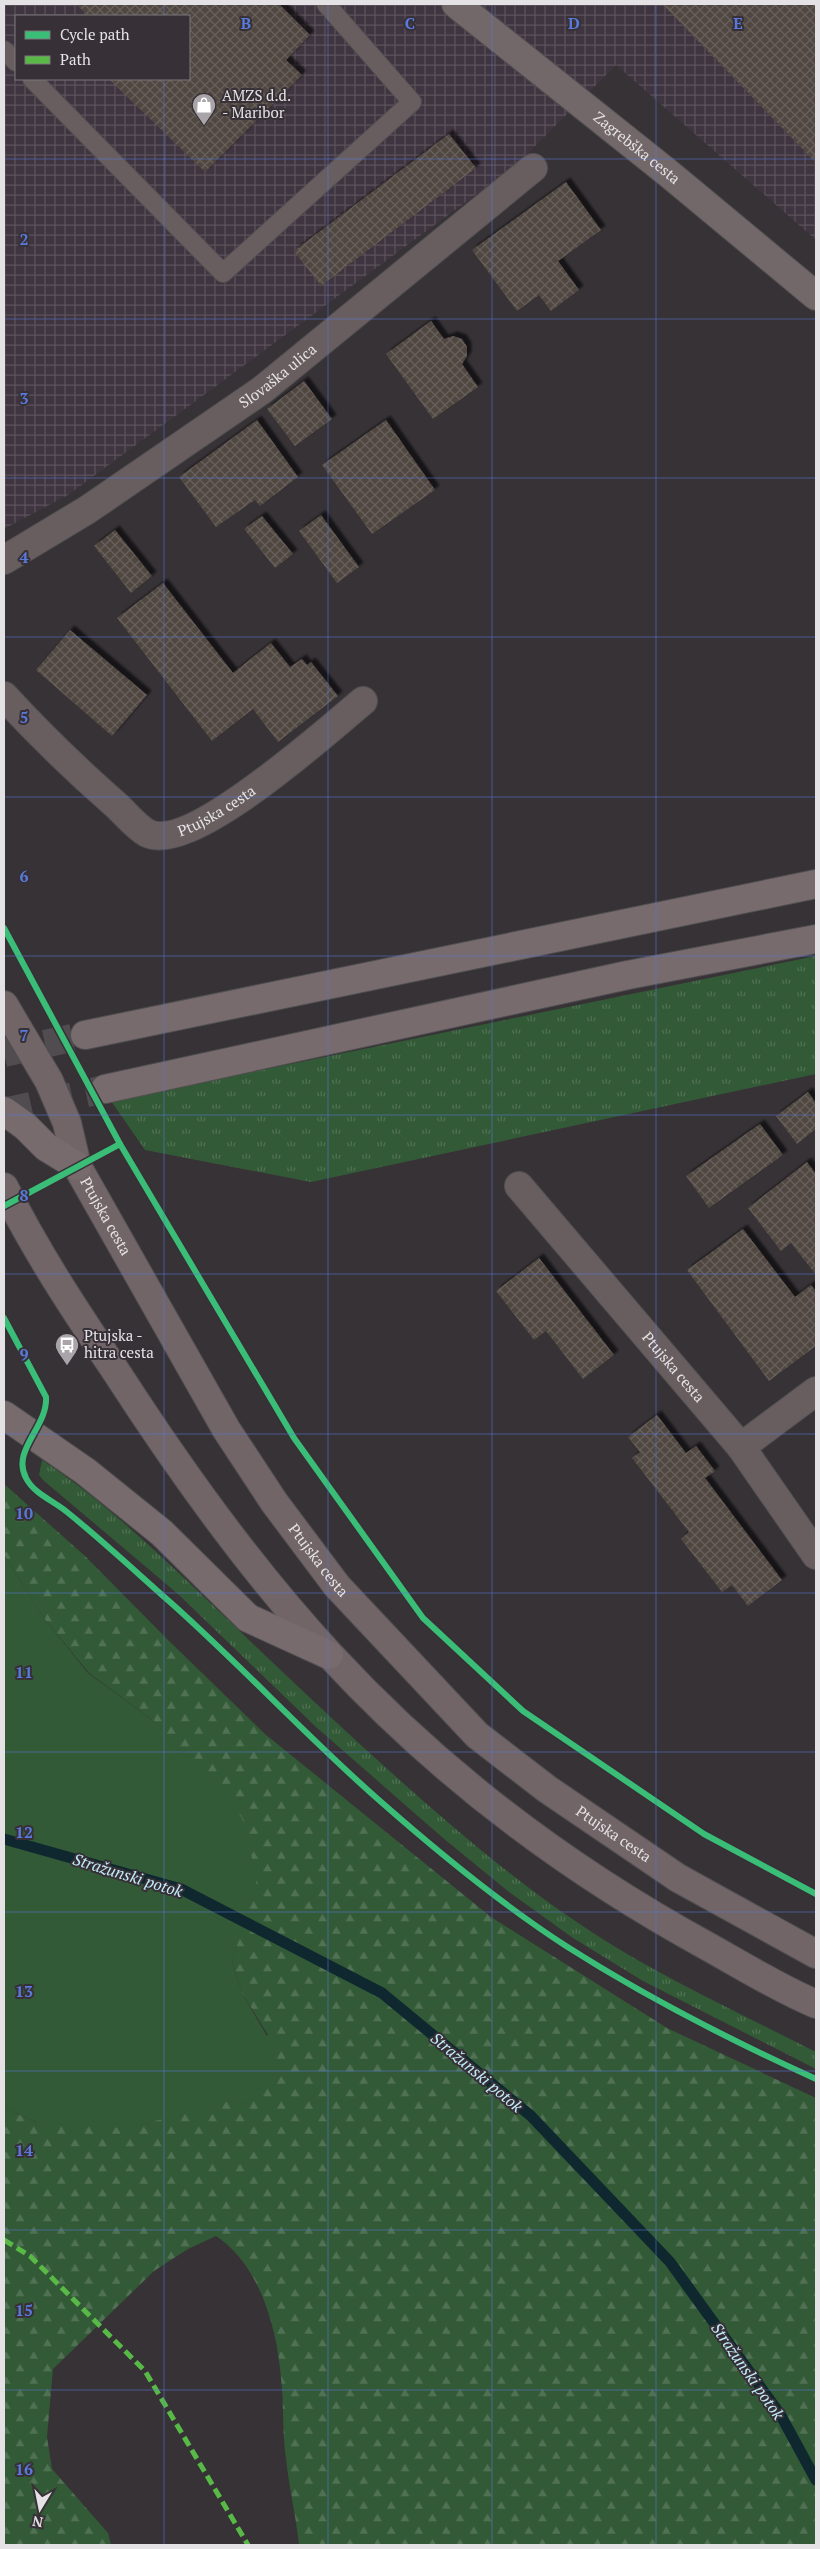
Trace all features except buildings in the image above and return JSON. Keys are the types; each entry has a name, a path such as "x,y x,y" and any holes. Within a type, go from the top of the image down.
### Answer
{"highway":[{"path":"85,1035 816,884"},
{"path":"105,1089 628,976 816,939"},
{"path":"4,1111 24,1126 46,1147 78,1166"},
{"path":"4,1415 85,1471 154,1527 248,1618 329,1655"}],"main road":[{"name":"Ptujska cesta","path":"4,1005 49,1082 67,1122 78,1166 226,1429 274,1502 337,1586 477,1734 508,1759 548,1789 678,1878 816,1954"},
{"path":"4,1187 72,1306 175,1463 252,1563 329,1655 387,1713 456,1774 541,1842 657,1918 816,2004"}],"street":[{"name":"Zagrebška cesta","path":"456,4 668,173 816,296"},
{"name":"Slovaška ulica","path":"4,560 87,510 262,390 533,168"},
{"name":"Ptujska cesta","path":"4,696 64,760 148,833 169,836 211,817 257,788 363,702"},
{"name":"Ptujska cesta","path":"519,1186 741,1448 816,1555"},
{"path":"741,1448 816,1391"}],"lane":[{"path":"33,80 223,273 412,102 326,4"},
{"path":"4,50 15,61"}],"shaded area":[{"path":"4,4 816,4 816,240 616,65 516,165 68,495 4,529"}],"green space":[{"path":"816,956 816,1074 311,1182 145,1150 111,1101"},
{"path":"42,1460 91,1495 137,1534 368,1752 503,1868 574,1920 624,1952 691,1989 816,2052 816,2069 643,1981 573,1938 509,1892 443,1838 316,1727 178,1594 43,1480 39,1475"},
{"path":"4,1484 85,1556 265,1734 491,1917 667,2028 816,2098 816,2545 299,2545 285,2448 279,2359 270,2319 264,2299 244,2263 231,2248 216,2236 188,2249 154,2271 53,2369 47,2437 52,2469 108,2533 111,2545 4,2545 4,2108 37,2122 268,2035 242,1993 232,1962 241,1926 155,1722 89,1673 46,1621 4,1555"},
{"path":"4,1555 46,1621 88,1673 155,1722 242,1818 257,1879 232,1962 242,1993 274,2048 273,2071 256,2092 198,2111 124,2128 37,2122 4,2108"}],"waterway":[{"name":"Stražunski potok","path":"4,1839 181,1889 382,1993 531,2116 670,2262 780,2414 816,2480"}],"tunnel":[{"path":"4,1053 85,1035"},
{"path":"4,1112 105,1089"}],"marked path":[{"path":"4,2240 30,2256 145,2371 248,2545"}],"cycle path":[{"path":"4,928 120,1144 294,1438 423,1618 523,1711 704,1834 816,1894"},
{"path":"4,1206 120,1144"},
{"path":"4,1318 46,1397 42,1418 26,1448 23,1458 26,1478 34,1489 62,1508 94,1534 197,1626 353,1777 425,1840 494,1895 566,1946 627,1983 720,2033 816,2079"}],"place":[{"name":"AMZS d.d. - Maribor","path":"204,126"},
{"name":"Ptujska - hitra cesta","path":"67,1366"}]}
